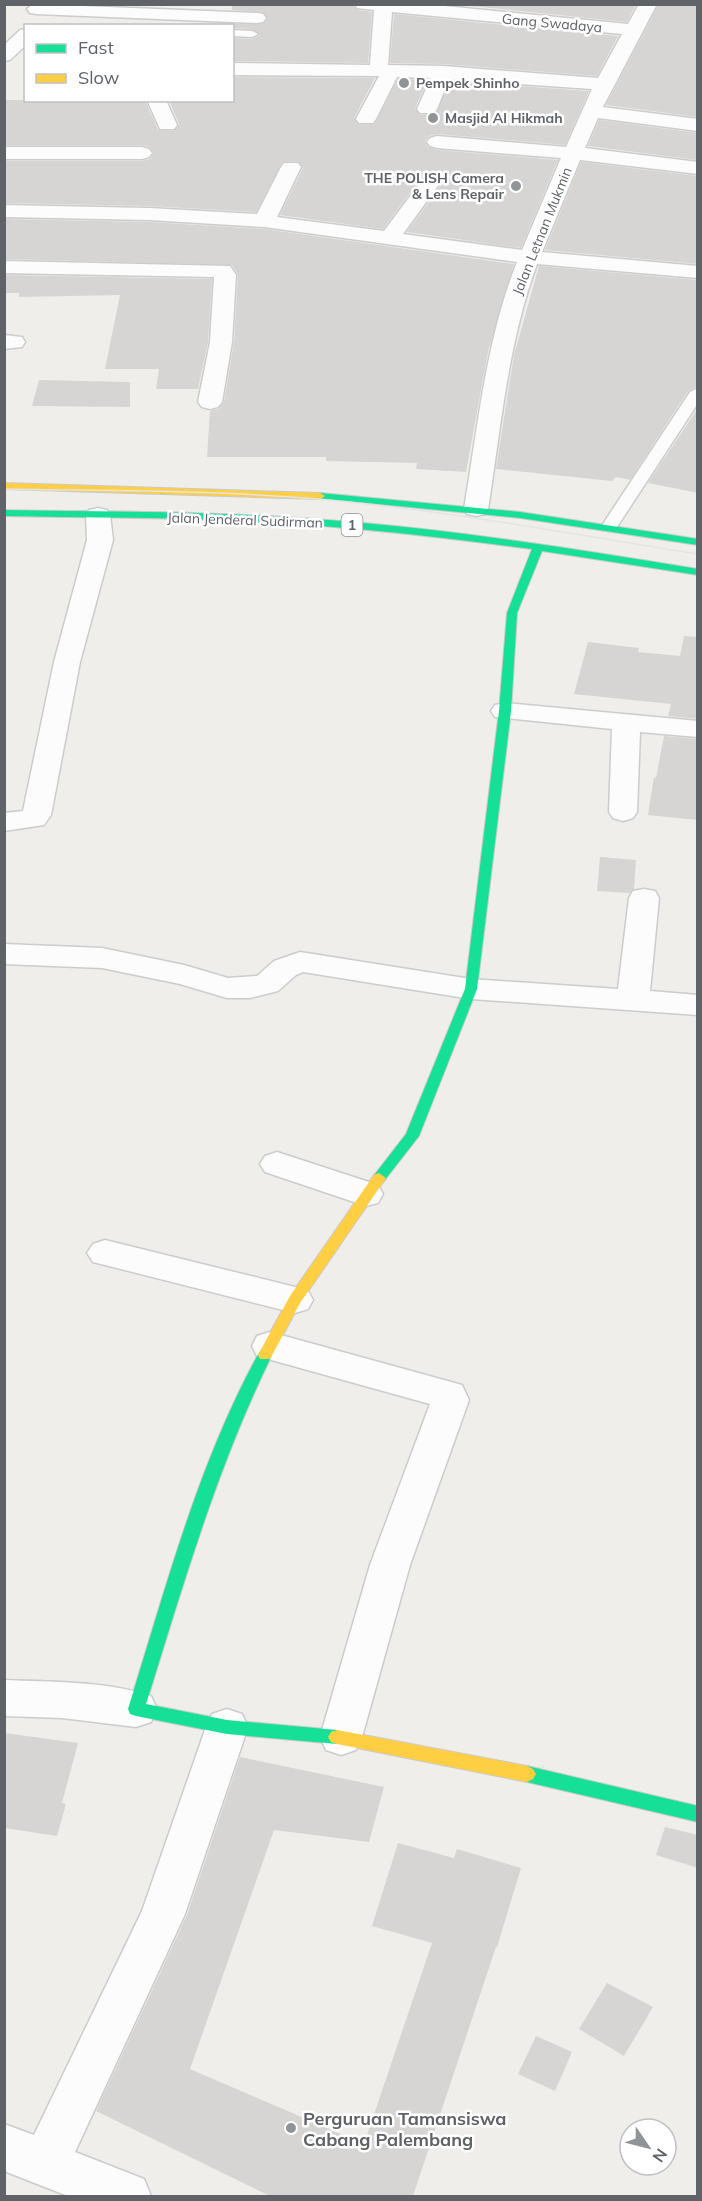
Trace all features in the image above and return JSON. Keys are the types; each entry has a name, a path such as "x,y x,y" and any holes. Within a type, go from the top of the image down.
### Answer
{"main road":[{"name":"Jalan Jenderal Sudirman","path":"4,486 279,494 476,509 698,542"},
{"name":"Jalan Jenderal Sudirman","path":"4,513 313,522 420,531 539,546 698,572"},
{"path":"539,546 512,613 505,711 471,989 416,1128 366,1194 295,1300 243,1396 213,1470 136,1709 228,1727 341,1737 573,1784 698,1814"}],"street":[{"name":"Gang Swadaya","path":"363,4 383,8 454,9 634,30"},
{"name":"Jalan Letnan Mukmin","path":"476,509 503,346 514,297 528,257 604,84 648,4"},
{"path":"366,119 385,70 383,8"},
{"path":"34,13 258,19 239,69 443,72 604,84"},
{"path":"427,109 443,72"},
{"path":"157,102 166,125"},
{"path":"592,111 698,125"},
{"path":"437,142 573,153 698,168"},
{"path":"4,153 142,153"},
{"path":"230,241 254,221 291,168"},
{"path":"389,238 433,178"},
{"path":"4,211 43,202 149,214 254,221 528,257 698,272"},
{"path":"4,267 222,271 225,275 221,342 210,402"},
{"path":"4,822 34,819 37,815 67,662 100,540 98,515"},
{"path":"505,711 698,729"},
{"path":"623,812 626,723"},
{"path":"633,1000 644,898"},
{"path":"4,954 102,958 184,975 227,988 250,988 267,984 285,968 300,962 471,989 698,1005"},
{"path":"277,1164 366,1194"},
{"path":"105,1253 295,1300"},
{"path":"270,1346 449,1395 446,1411 390,1565 341,1737"},
{"path":"4,1698 62,1700 136,1709"},
{"path":"110,2193 25,2156 163,1914 228,1727"}],"lane":[{"path":"234,32 258,19"},
{"path":"609,527 697,392"}],"building":[{"path":"232,4 353,4 357,10 372,12 368,63 234,61 234,38 252,39 260,35 252,29 234,28 234,24 263,24 268,18 263,12 232,10"},
{"path":"452,4 636,4 627,22"},
{"path":"659,4 698,4 698,117 606,105"},
{"path":"394,14 618,36 597,76 443,64 390,63"},
{"path":"234,77 375,78 354,118 359,125 375,124 398,79 428,80 415,108 420,115 436,114 450,81 589,91 565,145 437,134 429,136 425,141 428,147 437,150 558,160 521,248 407,232 445,180 440,173 424,174 383,229 280,215 303,168 298,161 282,162 256,212 149,206 4,203 4,161 142,161 150,159 154,153 150,147 142,145 4,145 4,100 146,102 158,130 174,131 179,124 170,102 234,102"},
{"path":"599,120 698,133 698,160 588,146"},
{"path":"581,162 698,176 698,264 545,250"},
{"path":"4,219 149,222 264,229 514,264 488,352 466,472 416,469 417,463 326,461 326,457 207,457 210,411 219,409 224,402 234,342 238,275 232,265 4,259"},
{"path":"539,266 698,280 698,386 688,391 630,480 616,477 612,481 496,469 514,355"},
{"path":"4,275 212,279 208,342 198,389 156,389 159,369 105,369 120,295 19,297 19,293 4,293"},
{"path":"39,380 130,382 130,407 32,406"},
{"path":"698,408 698,493 648,483"},
{"path":"684,636 698,637 698,719 668,716 671,704 574,694 588,642 639,648 638,652 680,656"},
{"path":"664,736 698,739 698,820 648,815"},
{"path":"600,857 636,860 634,889 629,893 597,891"},
{"path":"4,1733 78,1743 62,1803 66,1804 57,1836 4,1828"},
{"path":"240,1757 384,1787 369,1842 274,1830 190,2069 364,2144 432,1943 372,1926 398,1843 454,1858 457,1849 521,1868 497,1947 413,2196 270,2196 96,2111 187,1915"},
{"path":"665,1827 698,1835 698,1868 656,1855"},
{"path":"607,1983 653,2007 624,2056 579,2029"},
{"path":"536,2036 572,2052 555,2091 518,2074"}],"tram line":[{"path":"4,489 200,492 317,499 460,516 698,554"}],"traffic: fast":[{"path":"320,496 520,515 698,542"},
{"path":"4,513 199,516 316,522 508,543 698,572"},
{"path":"379,1178 412,1136 471,989 505,711 512,613 539,546"},
{"path":"265,1355 244,1397 208,1484 136,1709 227,1727 337,1737"},
{"path":"527,1774 698,1814"}],"traffic: slow":[{"path":"4,486 320,496"},
{"path":"265,1355 295,1300 379,1178"},
{"path":"337,1737 527,1774"}],"place":[{"name":"Pempek Shinho","path":"404,83"},
{"name":"Masjid Al Hikmah","path":"433,118"},
{"name":"THE POLISH Camera & Lens Repair","path":"516,186"},
{"name":"Perguruan Tamansiswa Cabang Palembang","path":"291,2128"}]}
